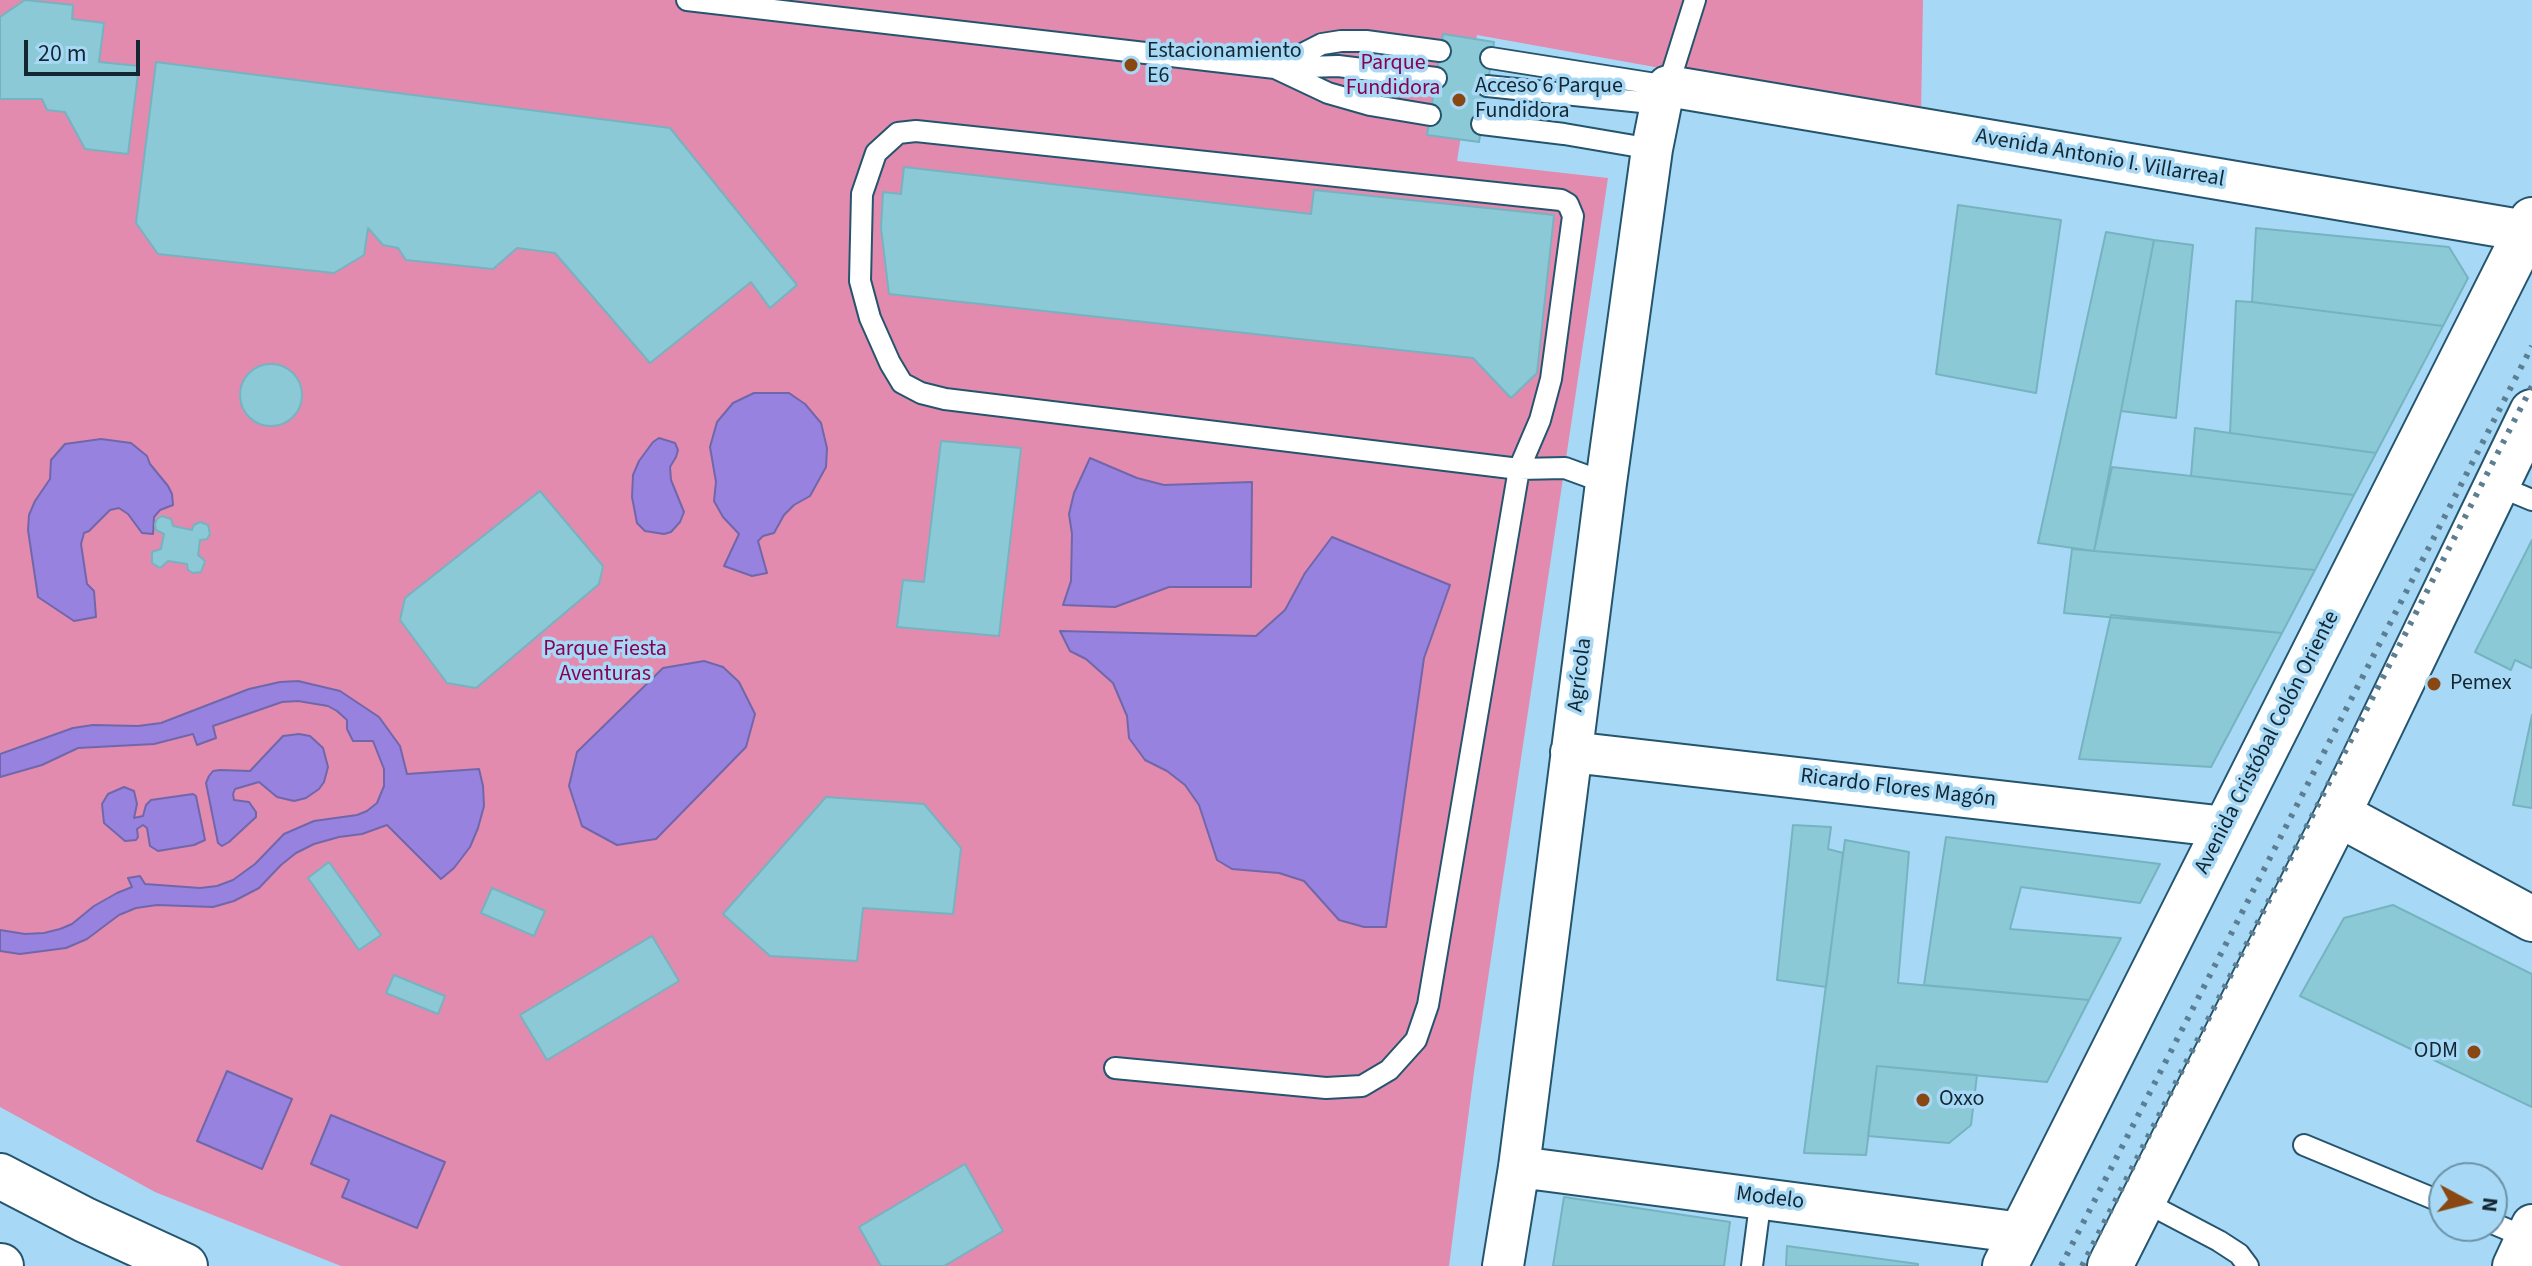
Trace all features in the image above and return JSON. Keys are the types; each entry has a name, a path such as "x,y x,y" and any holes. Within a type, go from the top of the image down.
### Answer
{"main road":[{"name":"Avenida Cristóbal Colón Oriente","path":"2013,1249 2530,227"},
{"path":"2110,1266 2338,814 2514,493 2532,412"},
{"path":"2338,814 2532,919"},
{"path":"0,1176 185,1266"}],"street":[{"name":"Agrícola","path":"1503,1266 1519,1167 1652,149 1665,95"},
{"name":"Avenida Antonio I. Villarreal","path":"1665,95 2530,227"},
{"name":"Ricardo Flores Magón","path":"1571,752 2226,827"},
{"name":"Modelo","path":"1519,1167 1761,1197 2013,1249"}],"lane":[{"path":"687,0 1275,68 1338,66 1436,78"},
{"path":"1665,95 1695,0"},
{"path":"1275,68 1322,44 1341,41 1380,42 1440,51"},
{"path":"1491,58 1665,95"},
{"path":"1275,68 1328,93 1370,105 1430,115"},
{"path":"1487,86 1665,95"},
{"path":"1482,124 1652,149"},
{"path":"1115,1068 1326,1088 1362,1086 1389,1070 1416,1040 1428,1005 1519,469 1540,420 1551,379 1573,216 1568,204 1561,200 916,131 898,133 876,153 862,194 860,281 870,318 890,363 902,383 921,393 945,399 1519,469 1565,468 1606,483"},
{"path":"2304,1145 2428,1196"},
{"path":"1752,1266 1761,1197"},
{"path":"2143,1201 2219,1241 2239,1254 2248,1266"}],"green space":[{"name":"Parque Fiesta Aventuras","path":"0,0 1923,0 1921,115 1477,35 1457,161 1608,178 1474,1072 1449,1266 341,1266 155,1192 0,1107"}],"shaded area":[{"path":"754,393 789,393 805,404 821,423 827,448 826,467 810,496 784,515 774,533 758,541 767,573 752,576 724,566 739,534 723,517 714,501 716,482 710,447 717,422 733,403"},
{"path":"659,438 675,443 678,450 670,467 671,480 684,512 671,532 664,534 645,531 637,523 632,497 633,475 639,461"},
{"path":"101,439 131,443 147,456 168,486 173,505 160,510 154,517 153,534 142,533 128,514 119,508 110,510 84,533 81,544 87,584 94,591 96,617 74,621 38,597 28,530 29,515 50,479 51,460 65,444"},
{"path":"1090,458 1137,478 1164,485 1252,482 1251,587 1169,587 1115,607 1063,605 1071,581 1072,534 1069,514 1074,493"},
{"path":"1332,537 1450,585 1424,658 1386,927 1364,927 1339,920 1304,881 1279,873 1232,869 1217,860 1199,805 1185,785 1145,760 1129,738 1127,716 1113,683 1086,659 1070,651 1060,631 1256,636 1285,610 1305,573"},
{"path":"704,661 723,667 739,682 755,714 746,747 656,839 617,845 582,826 569,786 577,752 663,668"},
{"path":"298,681 340,691 379,717 400,746 407,774 479,769 484,806 470,847 454,868 441,879 387,825 362,834 314,844 281,865 259,888 234,901 213,907 157,905 136,908 119,915 87,939 66,948 20,954 0,951 0,930 25,934 60,929 72,924 94,906 132,887 128,878 140,876 145,884 200,888 233,880 255,864 284,834 314,821 367,811 377,803 384,786 384,769 373,741 353,741 347,729 347,720 337,711 328,706 298,701 282,702 213,726 216,738 197,745 193,734 154,744 78,748 42,765 0,777 0,754 73,728 161,723 249,689"},
{"path":"283,736 310,736 323,748 328,767 324,782 306,798 294,801 277,797 259,782 235,789 234,800 249,802 256,817 222,846 218,843 206,783 209,776 213,771 220,770 250,771"},
{"path":"124,787 134,791 137,804 134,818 143,816 151,800 193,794 205,840 158,851 150,846 147,828 143,825 137,829 136,840 125,841 104,823 102,804 108,794"},
{"path":"227,1071 292,1099 262,1169 197,1141"},
{"path":"331,1115 445,1162 417,1228 342,1197 349,1180 311,1164"}],"building":[{"path":"25,0 73,5 72,19 104,23 99,62 139,66 128,154 85,149 65,112 47,110 42,99 0,99 0,17"},
{"name":"Acceso 6 Parque Fundidora","path":"1443,34 1494,42 1479,142 1427,135"},
{"path":"156,62 670,128 797,285 770,308 751,282 650,363 555,253 517,248 493,269 406,260 398,248 383,245 368,228 364,255 334,273 158,254 136,223"},
{"path":"904,167 1311,214 1314,190 1554,215 1537,373 1511,398 1473,358 889,294 881,228 883,192 901,194"},
{"path":"1958,205 2061,220 2036,393 1936,374"},
{"path":"2256,228 2449,247 2468,278 2443,326 2252,302"},
{"path":"2106,232 2154,240 2094,551 2038,543"},
{"path":"2154,240 2193,245 2176,418 2121,411"},
{"path":"2236,301 2443,326 2376,453 2230,433"},
{"path":"265,364 277,364 293,373 300,383 300,407 293,417 277,426 265,426 245,412 240,401 240,389 254,369"},
{"path":"2195,428 2376,453 2354,495 2191,476"},
{"path":"941,441 1021,448 999,636 897,627 903,580 924,582"},
{"path":"2112,467 2354,495 2315,570 2094,551"},
{"path":"540,491 603,566 599,584 476,688 447,683 400,620 405,598"},
{"path":"162,516 171,519 173,526 192,530 200,522 208,525 210,534 207,539 200,540 198,555 205,561 201,572 193,573 188,570 187,564 168,561 160,568 152,563 152,552 161,549 164,534 156,530 155,524"},
{"path":"2532,540 2532,668 2515,660 2511,670 2475,652"},
{"path":"2072,549 2315,570 2282,633 2064,613"},
{"path":"2111,615 2282,633 2211,767 2079,759"},
{"path":"2532,715 2532,808 2513,805"},
{"path":"826,797 924,804 961,848 953,914 863,908 857,961 770,956 723,914"},
{"path":"1793,825 1831,827 1828,849 1843,853 1826,987 1777,980"},
{"path":"1946,837 2160,864 2140,903 2021,887 2010,929 2121,938 2089,1000 1924,985"},
{"path":"1845,840 1909,852 1898,983 2089,1000 2047,1082 1877,1066 1866,1155 1804,1153"},
{"path":"329,862 381,935 359,950 308,878"},
{"path":"492,888 545,911 534,936 481,913"},
{"name":"ODM","path":"2393,905 2532,974 2532,1107 2300,996 2344,918"},
{"path":"652,936 679,981 547,1060 520,1015"},
{"path":"394,975 445,996 438,1014 386,993"},
{"name":"Oxxo","path":"1877,1066 1977,1075 1971,1125 1949,1143 1868,1136"},
{"path":"965,1164 1003,1231 944,1266 881,1266 859,1227"},
{"path":"1564,1197 1730,1222 1724,1266 1553,1266"},
{"path":"1787,1246 1918,1264 1918,1266 1786,1266"}],"railway":[{"path":"2061,1266 2532,346"},
{"path":"2082,1266 2532,386"}],"place":[{"name":"Estacionamiento E6","path":"1131,65"},
{"name":"Acceso 6 Parque Fundidora","path":"1459,100"},
{"name":"Pemex","path":"2434,684"},
{"name":"ODM","path":"2474,1052"},
{"name":"Oxxo","path":"1923,1100"}],"park label":[{"name":"Parque Fundidora","path":"1393,76"}]}
